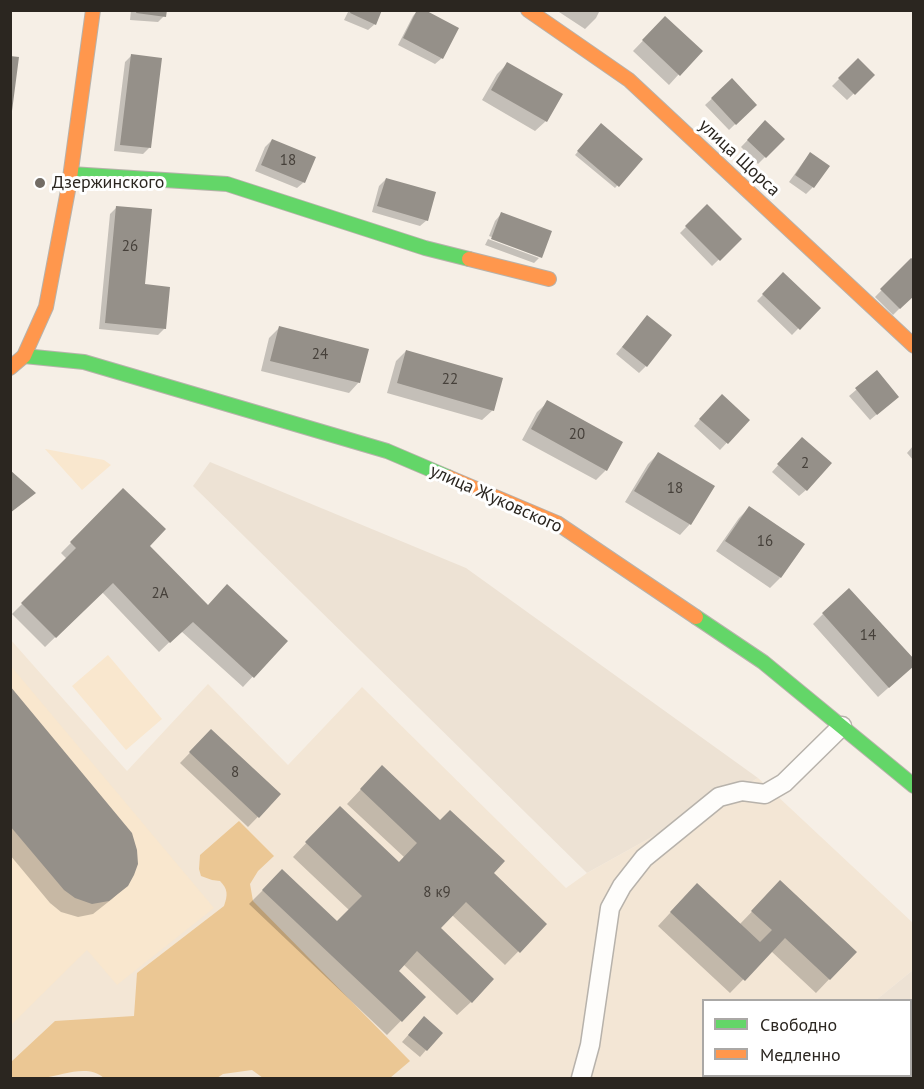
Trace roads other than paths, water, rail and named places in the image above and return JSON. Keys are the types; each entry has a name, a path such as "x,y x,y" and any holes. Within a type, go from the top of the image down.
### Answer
{"street":[{"path":"15,360 46,307 71,174 93,10"},
{"name":"улица Щорса","path":"528,10 629,80 914,346"},
{"path":"71,174 226,184 425,248 549,279"},
{"name":"улица Жуковского","path":"15,360 84,363 387,451 557,523 763,662 914,786"},
{"path":"581,1078 590,1045 610,908 622,886 644,858 719,797 742,791 765,794 784,783 842,726"}],"place":[{"name":"Дзержинского","path":"40,183"}]}
